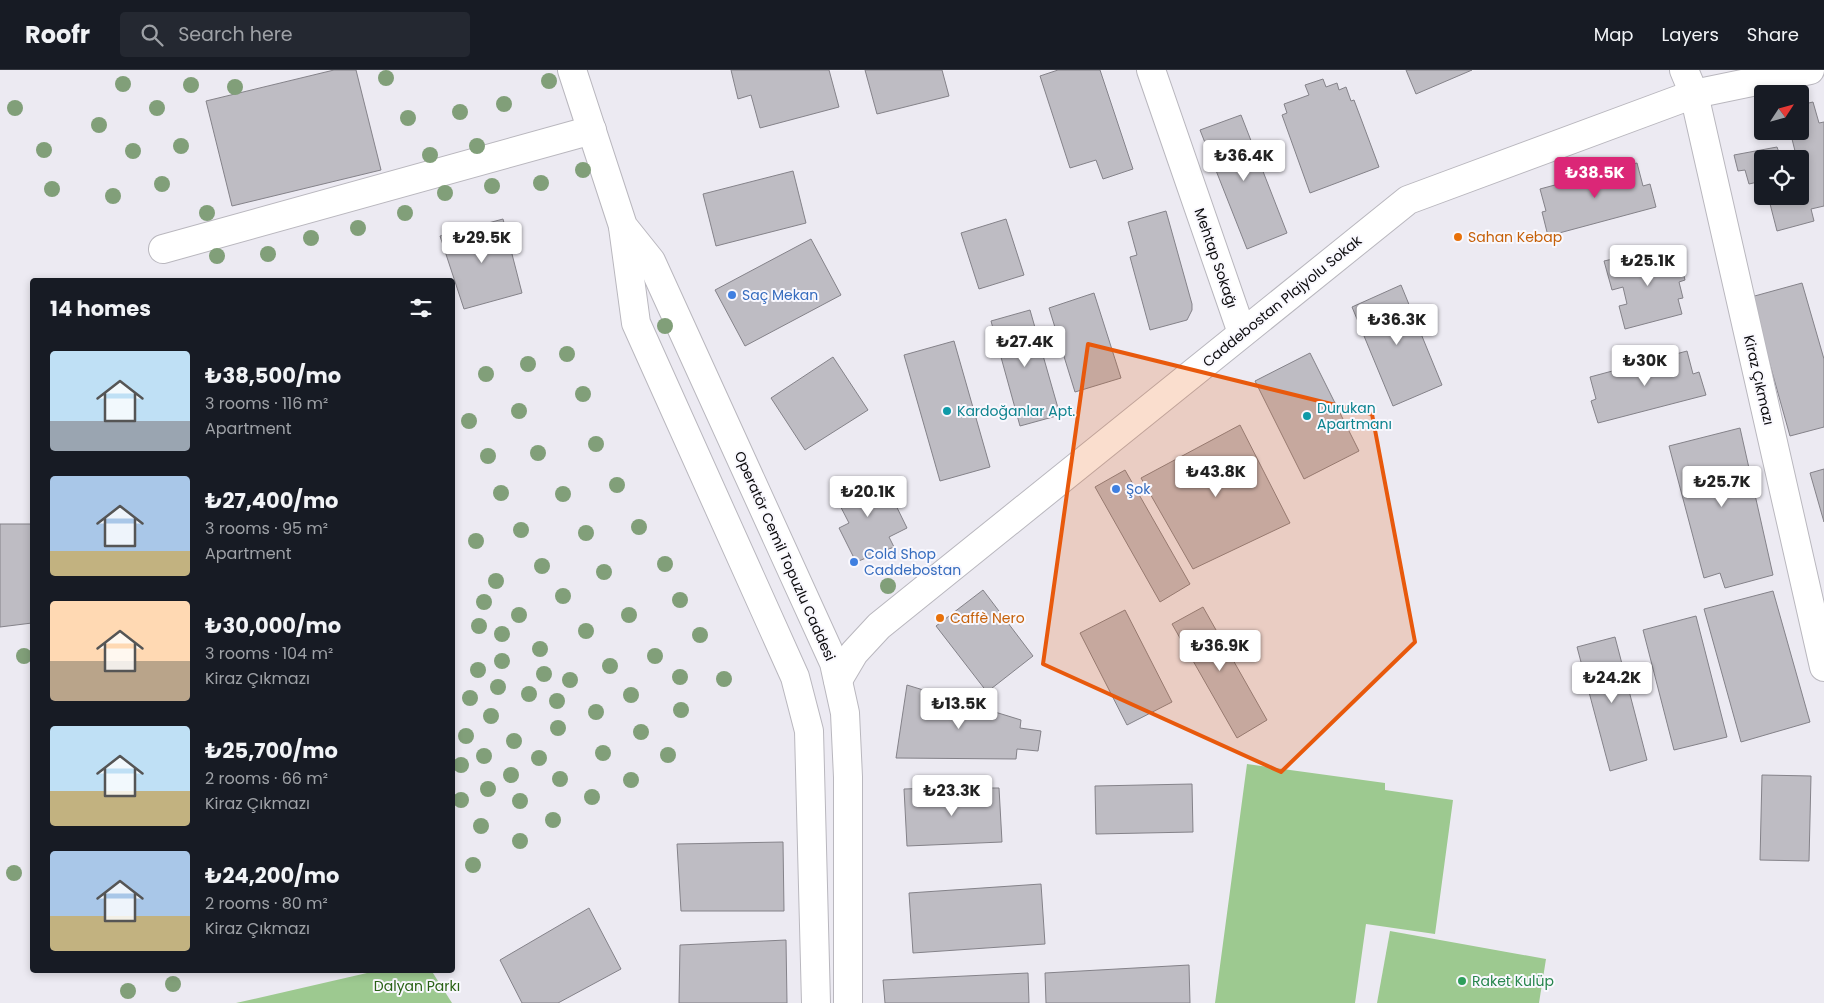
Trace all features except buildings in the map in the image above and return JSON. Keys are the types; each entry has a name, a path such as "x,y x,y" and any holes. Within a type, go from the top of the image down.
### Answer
{"street":[{"name":"Operatör Cemil Topuzlu Caddesi","path":"572,70 623,226 636,323 794,677 806,714 809,731 816,1003"},
{"name":"Mehtap Sokağı","path":"1151,70 1242,333"},
{"name":"Caddebostan Plajyolu Sokak","path":"838,680 854,653 879,626 1408,200 1689,82 1810,70"},
{"name":"Kiraz Çıkmazı","path":"1689,82 1824,667"},
{"path":"163,249 592,130"},
{"name":"Operatör Cemil Topuzlu Caddesi","path":"623,226 651,261 834,663 846,713 848,777 848,1003"}],"highlighted area":[{"path":"1088,344 1372,414 1415,642 1281,772 1043,664"}],"green space":[{"path":"1247,764 1385,783 1385,790 1453,800 1435,934 1366,924 1355,1003 1215,1003"},
{"name":"Raket Kulüp","path":"1390,931 1546,959 1539,1003 1377,1003"},
{"name":"Dalyan Parkı","path":"367,973 433,973 452,1003 236,1003"}],"place":[{"name":"Sahan Kebap","path":"1458,237"},
{"name":"Saç Mekan","path":"732,295"},
{"name":"Kardoğanlar Apt.","path":"947,411"},
{"name":"Durukan Apartmanı","path":"1307,416"},
{"name":"Şok","path":"1116,489"},
{"name":"Cold Shop Caddebostan","path":"854,562"},
{"name":"Caffè Nero","path":"940,618"},
{"name":"Raket Kulüp","path":"1462,981"}]}
